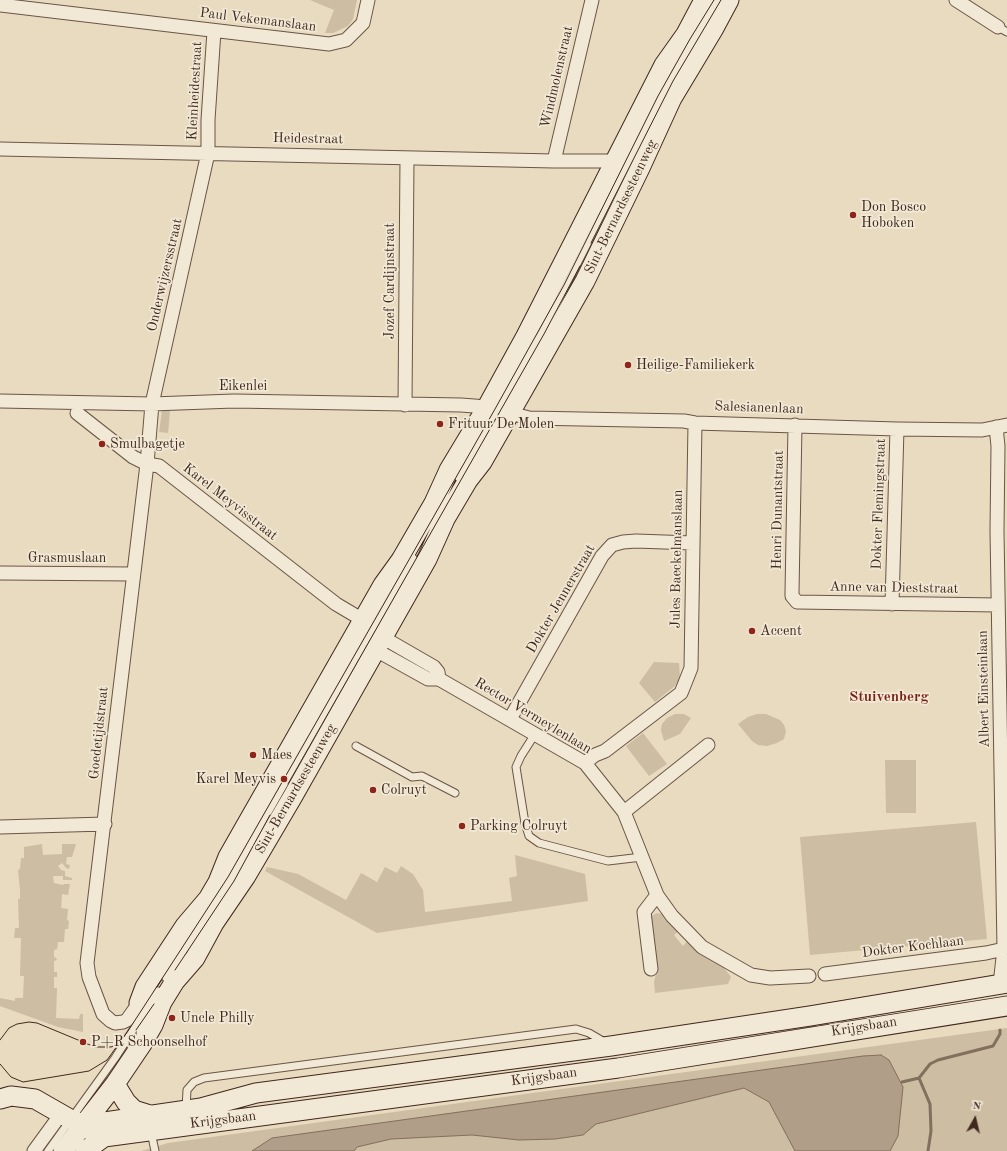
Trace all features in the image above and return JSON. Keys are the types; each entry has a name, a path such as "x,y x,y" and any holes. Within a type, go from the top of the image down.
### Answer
{"main road":[{"name":"Sint-Bernardsesteenweg","path":"148,1001 175,981 195,958 229,899 246,876 333,734 378,643 427,560 445,519 498,410 526,336 664,65 688,30 704,0"},
{"name":"Sint-Bernardsesteenweg","path":"63,1151 72,1120 115,1084 146,1038 153,1025 148,1001 185,926 208,899 218,882 228,857 383,585 405,553 438,494 448,470 498,410 585,281 648,152 672,98 729,0"},
{"name":"Krijgsbaan","path":"104,1137 186,1110 256,1093 611,1046 810,1016 1004,984"},
{"path":"146,1038 148,1001"},
{"name":"Krijgsbaan","path":"72,1120 205,1123 618,1068 1007,1006"},
{"path":"115,1084 126,1102 150,1122"},
{"path":"0,1099 11,1096 35,1099 95,1134 104,1137"},
{"path":"85,1151 104,1137"}],"street":[{"name":"Paul Vekemanslaan","path":"0,5 329,44 346,40 363,23 368,0"},
{"name":"Windmolenstraat","path":"554,161 592,0"},
{"path":"956,0 1002,29"},
{"name":"Kleinheidestraat","path":"208,153 208,120 214,31"},
{"name":"Heidestraat","path":"0,149 554,161 616,161"},
{"name":"Onderwijzersstraat","path":"152,404 208,153"},
{"name":"Jozef Cardijnstraat","path":"405,405 407,158"},
{"name":"Eikenlei","path":"0,401 152,404 234,401 405,405 498,410"},
{"name":"Goedetijdstraat","path":"148,1001 127,1020 115,1023 111,1021 103,1014 87,966 147,464 152,404"},
{"name":"Salesianenlaan","path":"498,410 529,418 684,420 695,423 897,429 982,430 1001,426"},
{"name":"Karel Meyvisstraat","path":"77,413 133,457 147,464 158,466 336,604 363,620"},
{"name":"Jules Baeckelmanslaan","path":"584,763 595,755 605,752 681,693 691,668 695,423"},
{"name":"Henri Dunantstraat","path":"792,596 795,425"},
{"name":"Albert Einsteinlaan","path":"1001,426 998,446 997,531 998,605 1004,759 1006,951 1004,984"},
{"name":"Dokter Flemingstraat","path":"892,604 897,429"},
{"name":"Dokter Jennerstraat","path":"510,719 602,556 612,545 623,542 692,543"},
{"name":"Grasmuslaan","path":"0,574 133,574"},
{"name":"Anne van Dieststraat","path":"792,596 797,602 998,605"},
{"name":"Rector Vermeylenlaan","path":"378,643 406,651 434,667 438,672 439,679"},
{"name":"Rector Vermeylenlaan","path":"378,643 400,663 428,679 439,679 584,763 624,812 657,894 672,916 702,947 751,975 770,978 809,976"},
{"path":"400,663 406,651"},
{"path":"624,812 708,745"},
{"path":"0,827 105,824"},
{"path":"651,969 644,912 657,894"},
{"name":"Dokter Kochlaan","path":"825,974 1006,951"},
{"name":"Sint-Bernardsesteenweg","path":"34,1151 72,1120"}],"lane":[{"path":"456,483 566,287 670,80 718,0"},
{"path":"48,1151 72,1120 115,1058 148,1001 231,879 418,549"},
{"path":"535,734 516,767 525,823 529,836 539,843 602,860 608,861 642,857"},
{"path":"356,746 412,777 422,776 455,794"},
{"path":"205,1123 186,1110 187,1090 194,1082 204,1078 576,1029 589,1033 611,1046"},
{"path":"150,1122 155,1151"}],"shaded area":[{"path":"310,0 357,0 353,19 348,26 333,33 325,33 334,10"},
{"path":"162,411 170,411 168,433 159,432"},
{"path":"654,662 679,663 680,678 675,686 655,702 639,683"},
{"path":"675,714 684,714 691,718 680,734 664,741 661,730 662,724 667,718"},
{"path":"757,714 766,714 780,720 786,731 784,739 767,746 758,745 752,741 738,724 748,717"},
{"path":"643,733 667,764 649,776 626,746"},
{"path":"885,760 916,760 916,813 886,813"},
{"path":"976,822 987,939 810,955 800,837"},
{"path":"42,844 43,855 62,854 62,844 76,844 72,857 67,857 66,864 70,865 69,869 62,863 58,866 61,870 65,871 65,876 72,878 72,880 63,880 63,876 53,876 54,883 63,885 70,884 68,895 62,894 61,908 68,909 67,920 69,921 68,929 65,929 64,942 58,942 57,949 54,950 54,957 57,960 54,961 54,972 57,972 57,977 54,977 54,988 57,988 56,1018 79,1019 80,1014 83,1014 83,1032 58,1027 0,1006 0,998 15,1001 15,998 23,998 24,976 20,976 21,938 14,938 15,928 19,928 18,899 20,899 20,890 18,870 20,869 21,858 24,858 24,847"},
{"path":"515,855 585,874 588,901 377,933 265,871 267,867 298,874 346,900 361,873 377,882 385,867 397,873 401,866 413,874 423,890 425,912 512,901 509,878 517,876"},
{"path":"657,913 665,915 679,931 674,935 683,946 688,940 725,969 731,977 728,984 655,993 654,982 657,970 651,916"},
{"path":"1007,1028 1007,1151 141,1151 168,1143"},
{"path":"881,1055 889,1060 903,1087 898,1136 890,1151 795,1151 769,1102 744,1088 596,1124 583,1135 555,1139 519,1140 472,1135 391,1139 357,1147 354,1151 252,1151 272,1138 863,1056"}],"waterway":[{"path":"928,1151 931,1131 930,1104 919,1078 930,1064 938,1060 993,1046 1000,1034 1000,1030"},
{"path":"902,1082 919,1078"}],"tram line":[{"path":"0,1064 11,1077 23,1082 89,1071 107,1060 128,1031 228,877 495,409 564,285 658,96 714,0"},
{"path":"591,243 673,81 721,0"},
{"path":"288,784 544,334 580,266"},
{"path":"175,970 234,881 270,815"},
{"path":"136,1030 154,1004"},
{"path":"0,1040 9,1028 17,1024 29,1022 37,1023 95,1047 111,1047 121,1043"}],"place":[{"name":"Don Bosco Hoboken","path":"853,215"},
{"name":"Heilige-Familiekerk","path":"628,365"},
{"name":"Frituur De Molen","path":"440,424"},
{"name":"Smulbagetje","path":"102,444"},
{"name":"Accent","path":"752,631"},
{"name":"Maes","path":"253,755"},
{"name":"Karel Meyvis","path":"284,779"},
{"name":"Colruyt","path":"373,790"},
{"name":"Parking Colruyt","path":"462,826"},
{"name":"Uncle Philly","path":"172,1018"},
{"name":"P+R Schoonselhof","path":"83,1042"}],"district":[{"name":"Stuivenberg","path":"889,697"}]}
